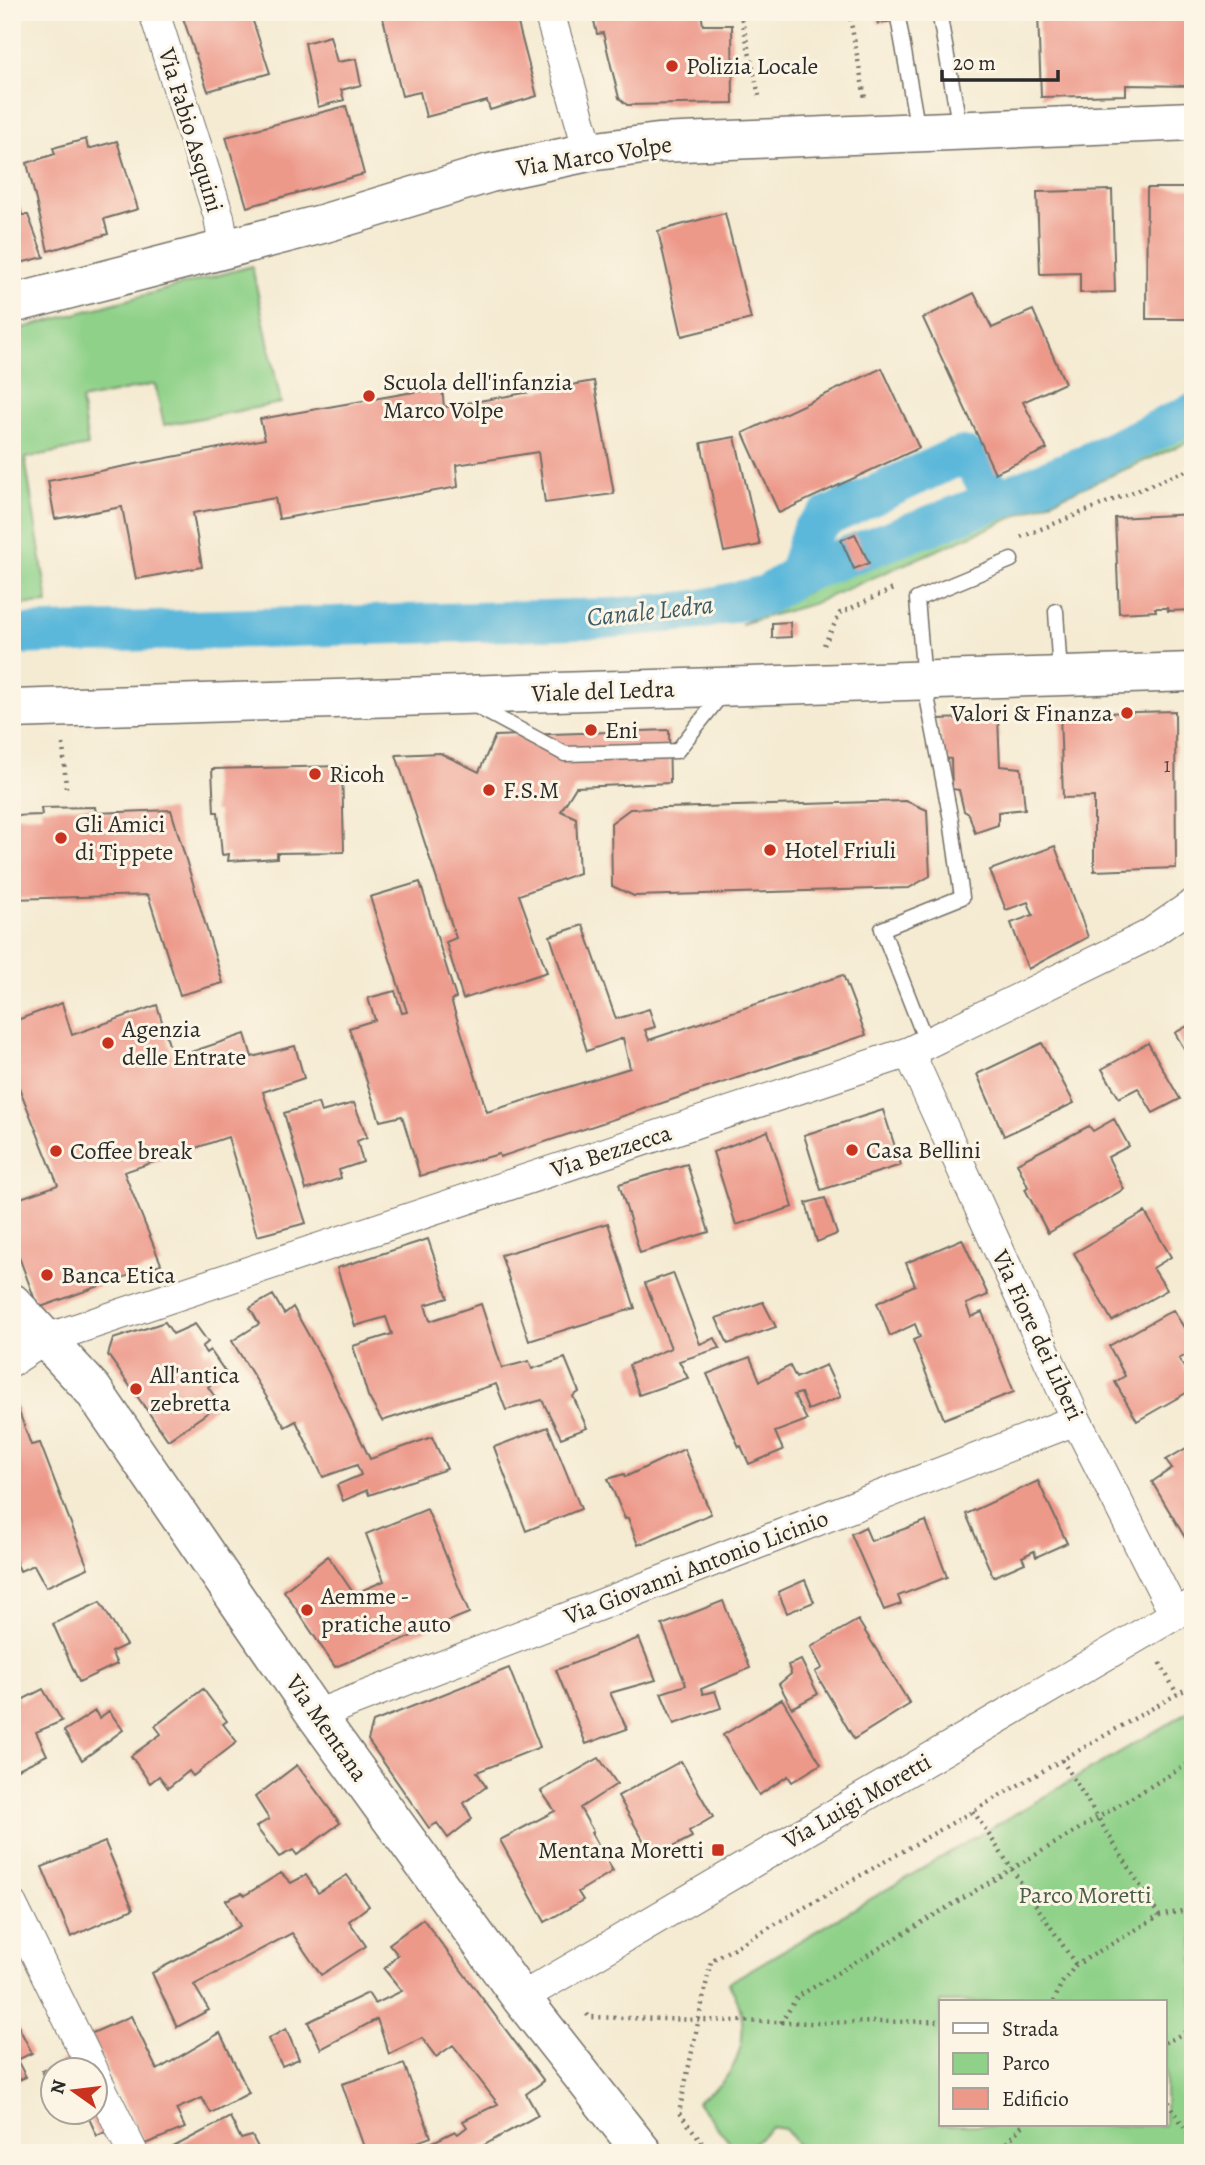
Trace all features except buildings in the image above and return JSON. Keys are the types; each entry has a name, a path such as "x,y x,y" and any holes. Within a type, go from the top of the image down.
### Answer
{"main road":[{"name":"Via Marco Volpe","path":"12,304 322,224 491,173 589,152 657,143 1193,121"},
{"name":"Viale del Ledra","path":"12,709 1193,672"},
{"name":"Via Mentana","path":"12,1303 93,1390 316,1714 521,1998 643,2153"}],"street":[{"name":"Via Fabio Asquini","path":"154,12 219,217 224,248"},
{"path":"549,12 589,152"},
{"name":"Via Bezzecca","path":"12,1361 46,1339 918,1048 1147,936 1193,904"},
{"name":"Via Fiore dei Liberi","path":"918,1048 1076,1420 1184,1610"},
{"name":"Via Giovanni Antonio Licinio","path":"316,1714 1076,1420"},
{"name":"Via Luigi Moretti","path":"521,1998 1184,1610"},
{"path":"12,1905 86,2056"},
{"path":"108,2101 133,2153"}],"lane":[{"path":"897,12 918,131"},
{"path":"939,12 961,130"},
{"path":"918,1048 882,929 962,897 951,820 924,681 918,599 1011,560"},
{"path":"1056,611 1060,677"},
{"path":"456,695 565,754 677,751 728,687"}],"path":[{"path":"740,12 762,109"},
{"path":"849,12 866,106"},
{"path":"63,741 66,788"},
{"path":"1158,1660 1177,1694"},
{"path":"711,2153 679,2113 711,1961 1193,1685"},
{"path":"1062,1760 1159,1916"},
{"path":"782,2023 797,1997 1193,1761"},
{"path":"973,1811 1076,1965"},
{"path":"1055,2000 1061,1984 1076,1965 1159,1916 1182,1911 1193,1912"},
{"path":"583,2009 589,2017 782,2023 939,2021"},
{"path":"1166,2042 1193,2028"},
{"path":"1166,2098 1193,2142"},
{"path":"997,2153 1022,2126"}],"green space":[{"path":"252,266 281,403 164,425 155,384 81,400 88,446 25,458 48,603 12,605 12,331"},
{"path":"1193,417 1193,440 812,604 741,624 854,569 1001,507"},
{"name":"Parco Moretti","path":"1193,1709 1193,2153 804,2153 785,2129 772,2127 742,2153 738,2153 697,2102 723,2081 737,2058 741,2046 742,2020 735,1995 728,1983"}],"waterway":[{"name":"Canale Ledra","path":"12,635 614,618 699,610 766,595 797,575 811,532 827,517 947,461 963,456 972,461 994,495 1003,498 1081,466 1193,413"},
{"path":"797,575 1003,498"}],"place":[{"name":"Polizia Locale","path":"672,66"},
{"name":"Scuola dell'infanzia Marco Volpe","path":"369,396"},
{"name":"Valori & Finanza","path":"1127,713"},
{"name":"Eni","path":"591,730"},
{"name":"Ricoh","path":"315,774"},
{"name":"F.S.M","path":"489,790"},
{"name":"Gli Amici di Tippete","path":"61,838"},
{"name":"Hotel Friuli","path":"770,850"},
{"name":"Agenzia delle Entrate","path":"108,1043"},
{"name":"Casa Bellini","path":"852,1150"},
{"name":"Coffee break","path":"56,1151"},
{"name":"Banca Etica","path":"47,1275"},
{"name":"All'antica zebretta","path":"136,1389"},
{"name":"Aemme - pratiche auto","path":"307,1610"},
{"name":"Mentana Moretti","path":"718,1850"}]}
